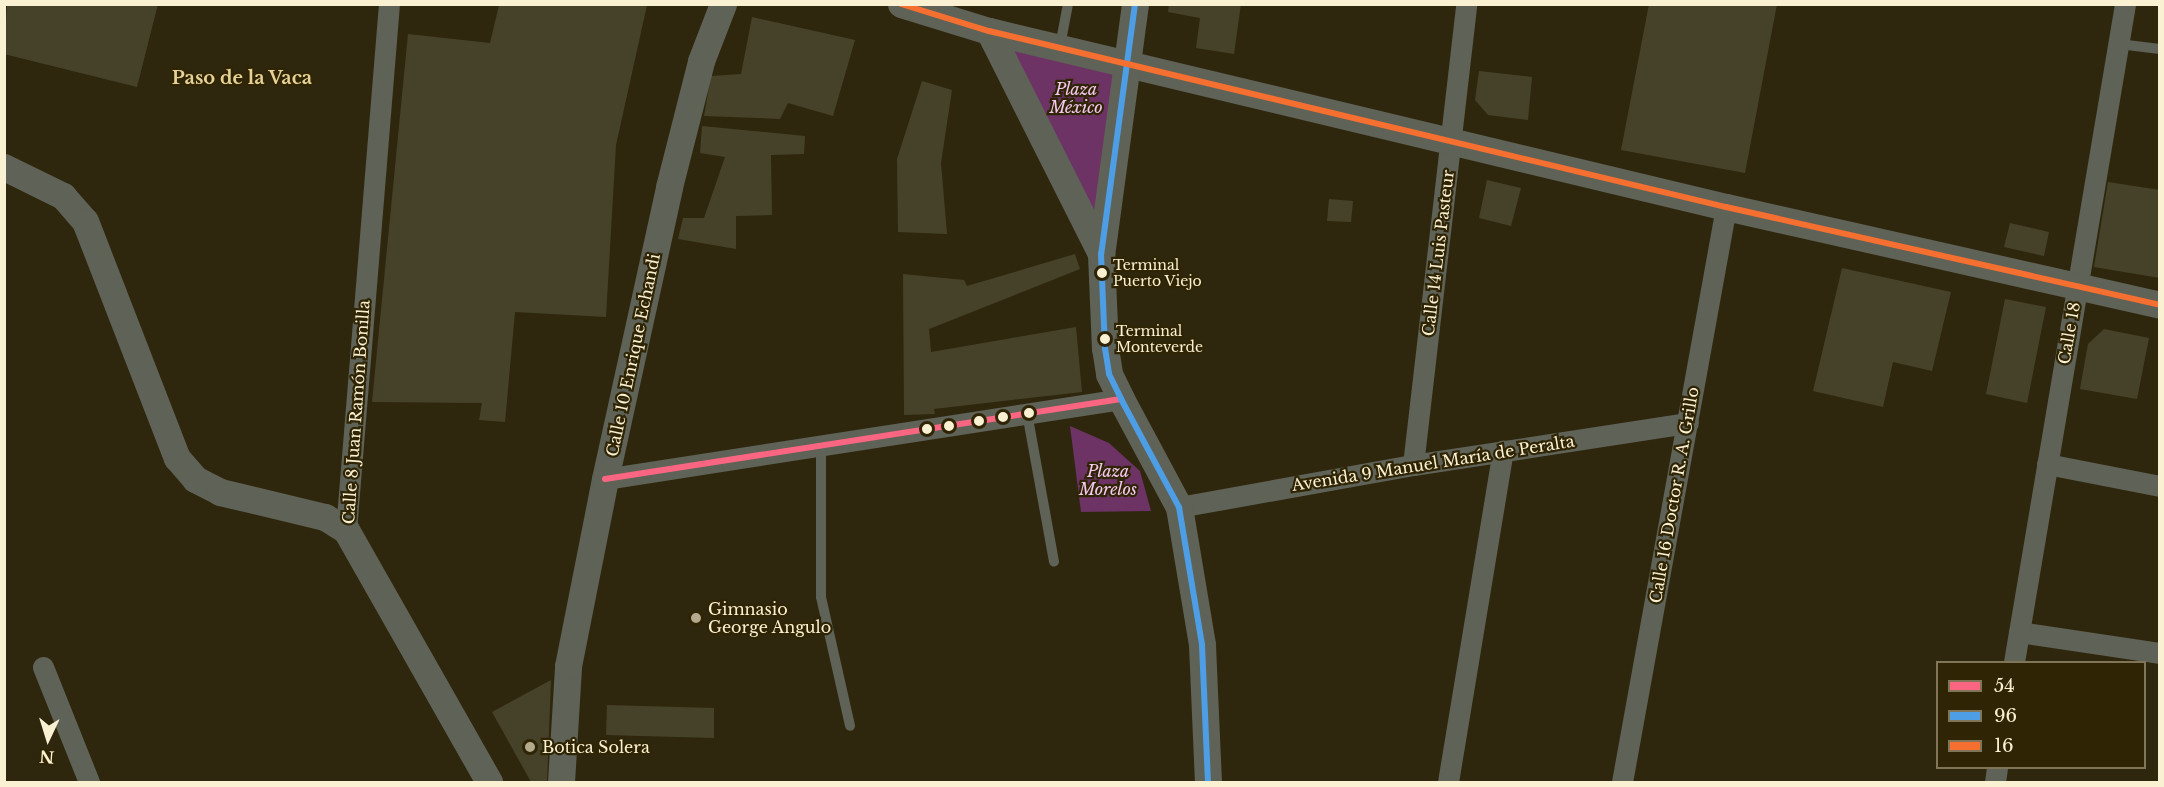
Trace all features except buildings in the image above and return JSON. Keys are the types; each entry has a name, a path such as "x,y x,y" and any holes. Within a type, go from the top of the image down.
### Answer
{"street":[{"name":"Calle 8 Juan Ramón Bonilla","path":"389,4 346,530 489,783"},
{"name":"Calle 10 Enrique Echandi","path":"561,783 568,666 606,479 669,187 701,60 723,4"},
{"path":"901,4 989,31 1129,62 1726,207 2160,305"},
{"path":"1135,4 1129,62 1101,254 1105,348 1109,374 1179,507 1202,645 1208,783"},
{"name":"Calle 14 Luis Pasteur","path":"1413,465 1466,4"},
{"name":"Calle 18","path":"2014,661 2125,4"},
{"path":"989,31 1101,254"},
{"path":"4,167 63,196 85,221 166,438 177,458 195,479 250,501 325,517 346,530"},
{"name":"Calle 16 Doctor R. A. Grillo","path":"1622,783 1726,207"},
{"path":"606,479 1121,399"},
{"name":"Avenida 9 Manuel María de Peralta","path":"1179,507 1413,465 1688,423"},
{"path":"1448,783 1503,451"},
{"path":"2047,464 2160,486"},
{"path":"2019,632 2160,653"},
{"path":"43,667 89,783"}],"lane":[{"path":"1060,47 1068,4"},
{"path":"2119,44 2160,49"},
{"path":"1028,413 1054,562"},
{"path":"822,445 821,597 850,726"}],"green space":[{"name":"Plaza México","path":"989,31 1129,62 1101,254"},
{"name":"Plaza Morelos","path":"1070,426 1109,443 1140,471 1151,511 1081,512"}],"transit line":[{"name":"16","path":"901,4 989,31 1726,207 2160,305"},
{"name":"96","path":"1135,4 1101,254 1105,348 1109,374 1179,507 1202,645 1208,782"},
{"name":"54","path":"605,479 1121,399"}],"place":[{"name":"Terminal Puerto Viejo","path":"1102,273"},
{"name":"Terminal Monteverde","path":"1105,339"},
{"name":"Gimnasio George Angulo","path":"696,618"},
{"name":"Botica Solera","path":"530,747"}],"district":[{"name":"Paso de la Vaca","path":"242,78"}]}
